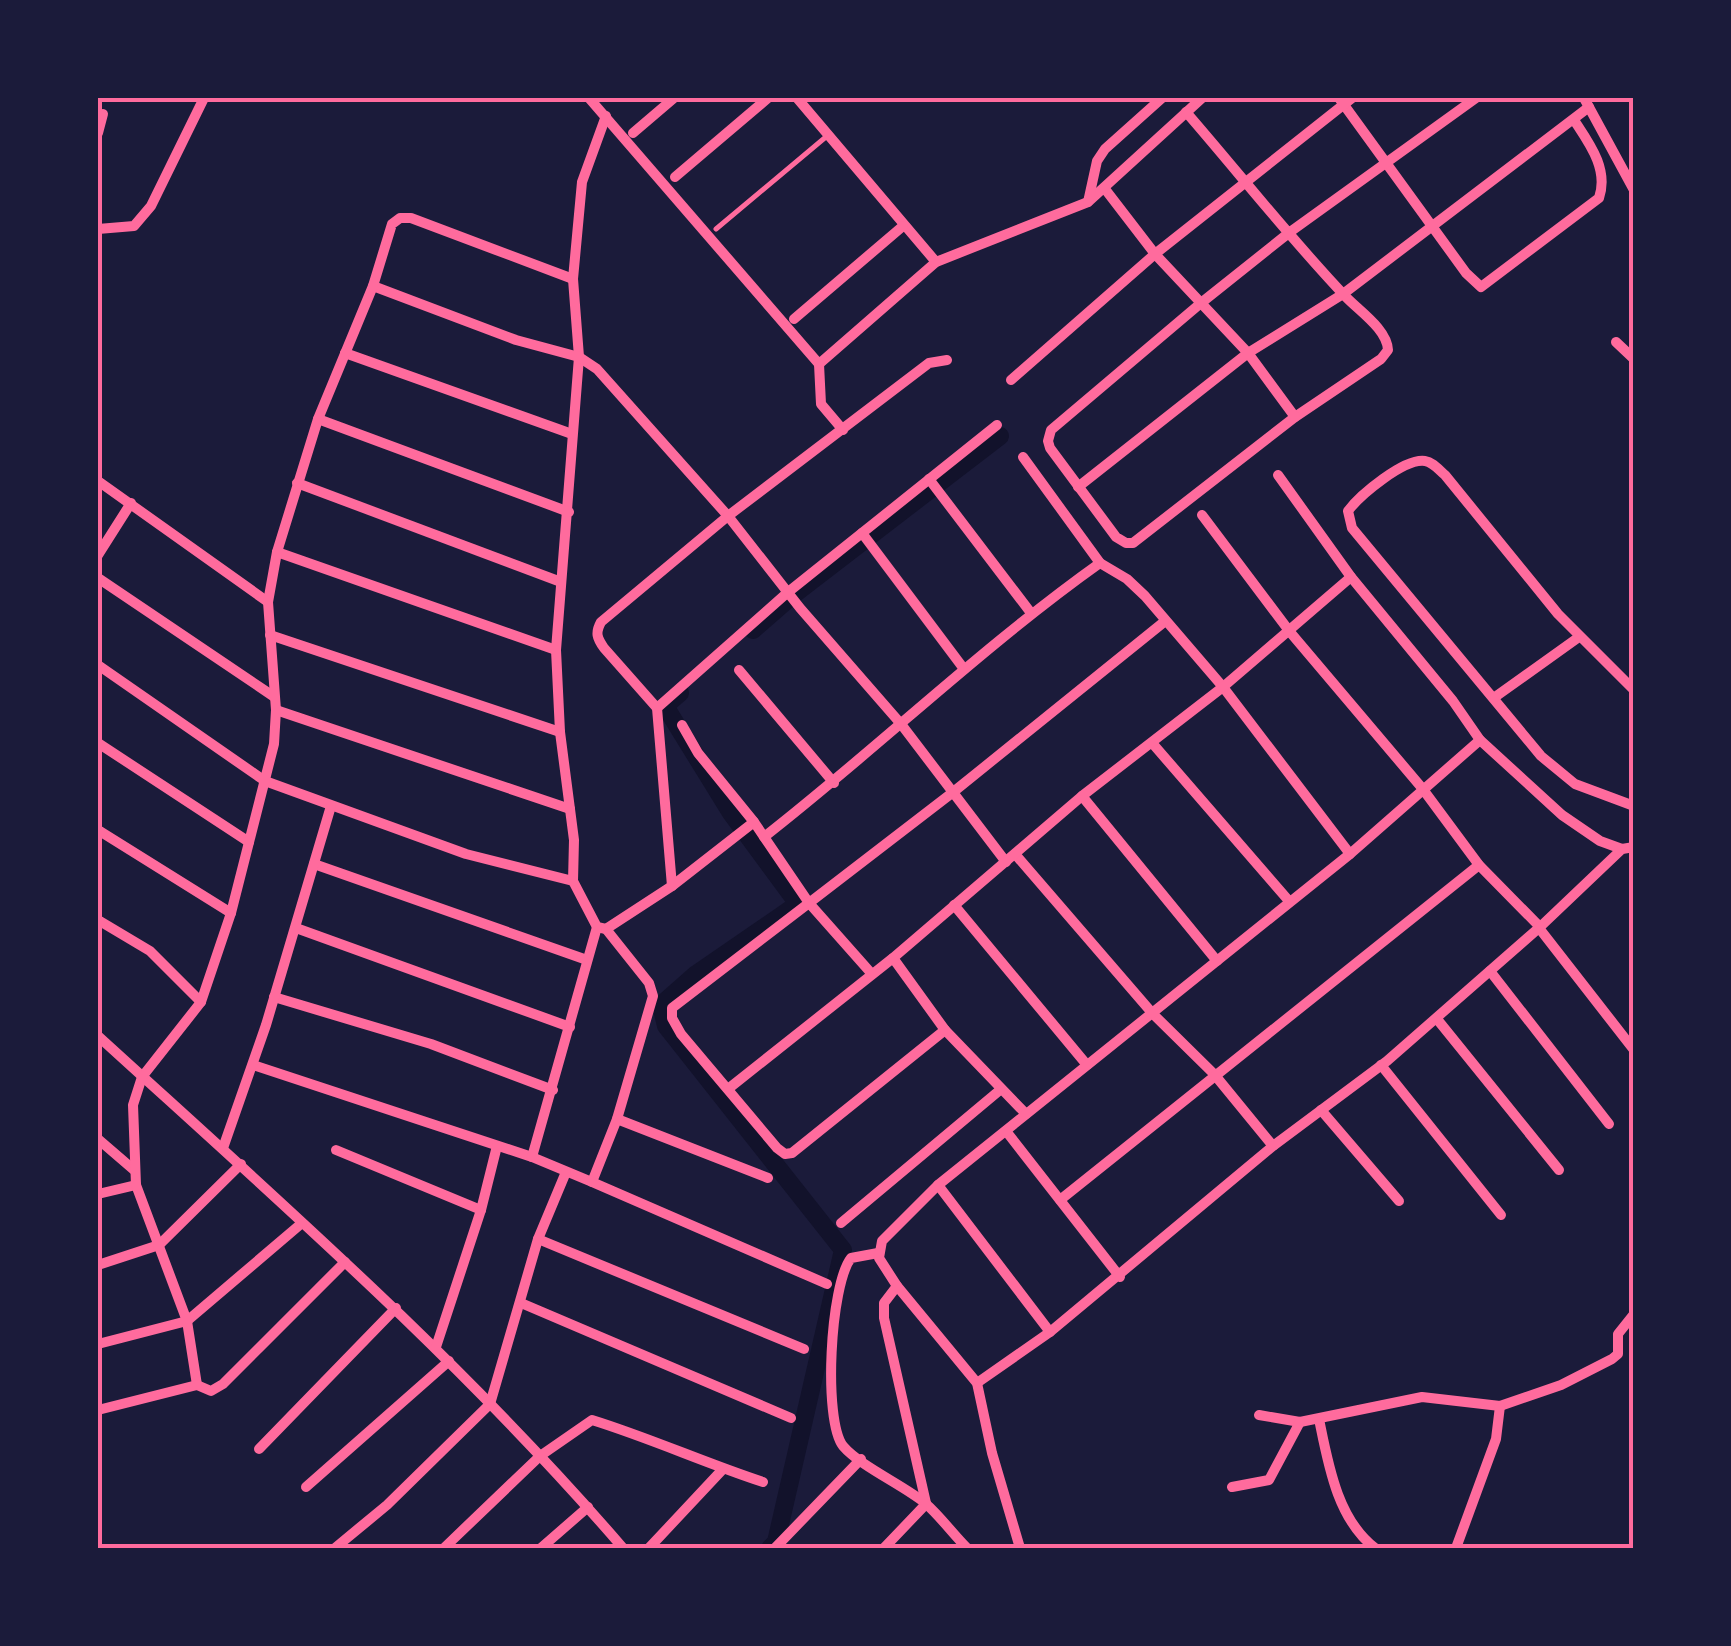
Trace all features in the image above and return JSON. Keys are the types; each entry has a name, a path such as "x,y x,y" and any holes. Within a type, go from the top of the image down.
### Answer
{"street":[{"path":"98,230 134,226 151,206 204,98"},
{"path":"633,133 674,98"},
{"path":"675,177 768,98"},
{"path":"797,98 936,262"},
{"path":"806,108 817,98"},
{"path":"1088,202 1097,161 1105,149 1162,98"},
{"path":"819,364 936,262 1088,202 1202,98"},
{"path":"1186,112 1244,180 1290,232 1343,294 1384,335 1388,344 1385,356 1294,417 1126,543 1116,537 1050,448 1051,430 1290,232 1476,98"},
{"path":"594,99 819,364 821,404 843,430"},
{"path":"1011,380 1155,254 1345,100 1385,163 1476,285 1481,286 1602,194 1598,157 1574,120"},
{"path":"1078,486 1248,353 1343,294 1574,120 1586,102 1632,185"},
{"path":"98,133 103,114"},
{"path":"592,1182 618,1119 653,996 649,983 602,928 573,881 570,809 560,732 556,650 570,512 579,357 573,279 582,182 606,116"},
{"path":"1104,189 1155,254 1248,353 1294,417"},
{"path":"197,1385 186,1321 136,1184 132,1104 142,1077 201,1002 231,913 274,744 276,710 268,602 277,552 318,419 373,286 392,224 404,217 573,279"},
{"path":"794,320 903,226"},
{"path":"373,286 516,340 579,357 611,383 901,724 952,794 1153,1014 1214,1074 1273,1146"},
{"path":"1616,342 1634,359"},
{"path":"345,353 572,434"},
{"path":"672,886 657,708 604,648 597,638 597,629 728,516 930,362 947,360"},
{"path":"318,419 570,512"},
{"path":"657,708 788,594 932,482 998,425"},
{"path":"1024,457 1100,563 1127,578 1223,688 1350,854"},
{"path":"1634,690 1579,637 1436,466 1426,461 1415,462 1388,475 1348,510 1348,521 1541,756 1575,784 1634,806"},
{"path":"1278,475 1480,740 1562,815 1600,841 1628,848"},
{"path":"98,482 268,602"},
{"path":"932,482 1031,613"},
{"path":"297,483 560,582"},
{"path":"98,555 132,503"},
{"path":"1202,515 1290,632 1422,788 1478,865 1539,928 1634,1050"},
{"path":"864,536 964,669"},
{"path":"277,552 556,650"},
{"path":"764,837 834,783 1031,613 1100,563"},
{"path":"728,1089 893,958 1082,796 1223,688 1352,577"},
{"path":"98,578 273,696"},
{"path":"945,1030 785,1154 681,1034 674,1024 672,1008 952,794 1164,622"},
{"path":"270,634 560,732"},
{"path":"1494,698 1579,637"},
{"path":"98,666 265,780 466,854 573,881"},
{"path":"739,670 834,783"},
{"path":"276,710 570,809"},
{"path":"682,724 698,753 764,837 809,903 871,973"},
{"path":"1020,1548 992,1453 977,1383 896,1286 878,1252 882,1241 938,1185 1350,854 1480,740"},
{"path":"98,743 249,842"},
{"path":"1153,744 1289,901"},
{"path":"1082,796 1217,960"},
{"path":"223,1148 296,928 330,806"},
{"path":"532,1157 587,960 602,928 672,886 752,824"},
{"path":"98,830 231,913"},
{"path":"977,1383 1050,1332 1273,1146 1437,1019 1628,848"},
{"path":"314,864 587,960"},
{"path":"1060,1200 1478,865"},
{"path":"954,905 1087,1066"},
{"path":"98,920 150,951 201,1002"},
{"path":"296,928 570,1026"},
{"path":"893,958 945,1030 1026,1114"},
{"path":"1490,971 1610,1124"},
{"path":"274,997 431,1044 552,1090"},
{"path":"1437,1019 1559,1170"},
{"path":"98,1036 436,1347 623,1548"},
{"path":"253,1065 532,1157 827,1284"},
{"path":"1380,1065 1502,1215"},
{"path":"841,1222 1000,1090"},
{"path":"1321,1110 1399,1201"},
{"path":"618,1119 768,1178"},
{"path":"1006,1131 1120,1276"},
{"path":"98,1139 134,1170"},
{"path":"436,1347 481,1210 497,1146"},
{"path":"336,1150 481,1210"},
{"path":"98,1265 159,1245 241,1164"},
{"path":"335,1548 386,1505 490,1404 538,1239 566,1172"},
{"path":"98,1194 136,1184"},
{"path":"938,1185 1050,1332"},
{"path":"98,1344 186,1321 302,1223"},
{"path":"538,1239 804,1350"},
{"path":"878,1252 854,1256 847,1263 832,1329 838,1436 848,1450 926,1504 967,1548"},
{"path":"98,1410 197,1385 211,1390 223,1384 345,1262"},
{"path":"896,1286 884,1303 884,1318 926,1504"},
{"path":"521,1303 790,1418"},
{"path":"259,1449 396,1308"},
{"path":"1259,1414 1300,1422 1422,1397 1500,1406 1560,1385 1612,1359 1618,1354 1621,1326 1634,1314"},
{"path":"306,1487 449,1361"},
{"path":"1456,1548 1496,1439 1500,1406"},
{"path":"1319,1419 1328,1463 1344,1504 1358,1534 1375,1548"},
{"path":"444,1548 540,1456 592,1420 656,1439 723,1469 764,1482"},
{"path":"1232,1487 1269,1480 1300,1422"},
{"path":"775,1548 861,1459"},
{"path":"649,1548 723,1469"},
{"path":"884,1548 926,1504"},
{"path":"541,1548 588,1507"}],"lane":[{"path":"716,228 827,136"}],"waterway":[{"path":"753,630 1000,436"},
{"path":"680,693 665,706 731,813 798,904 695,975 661,1005 666,1026 843,1250 776,1542 770,1548"}]}
